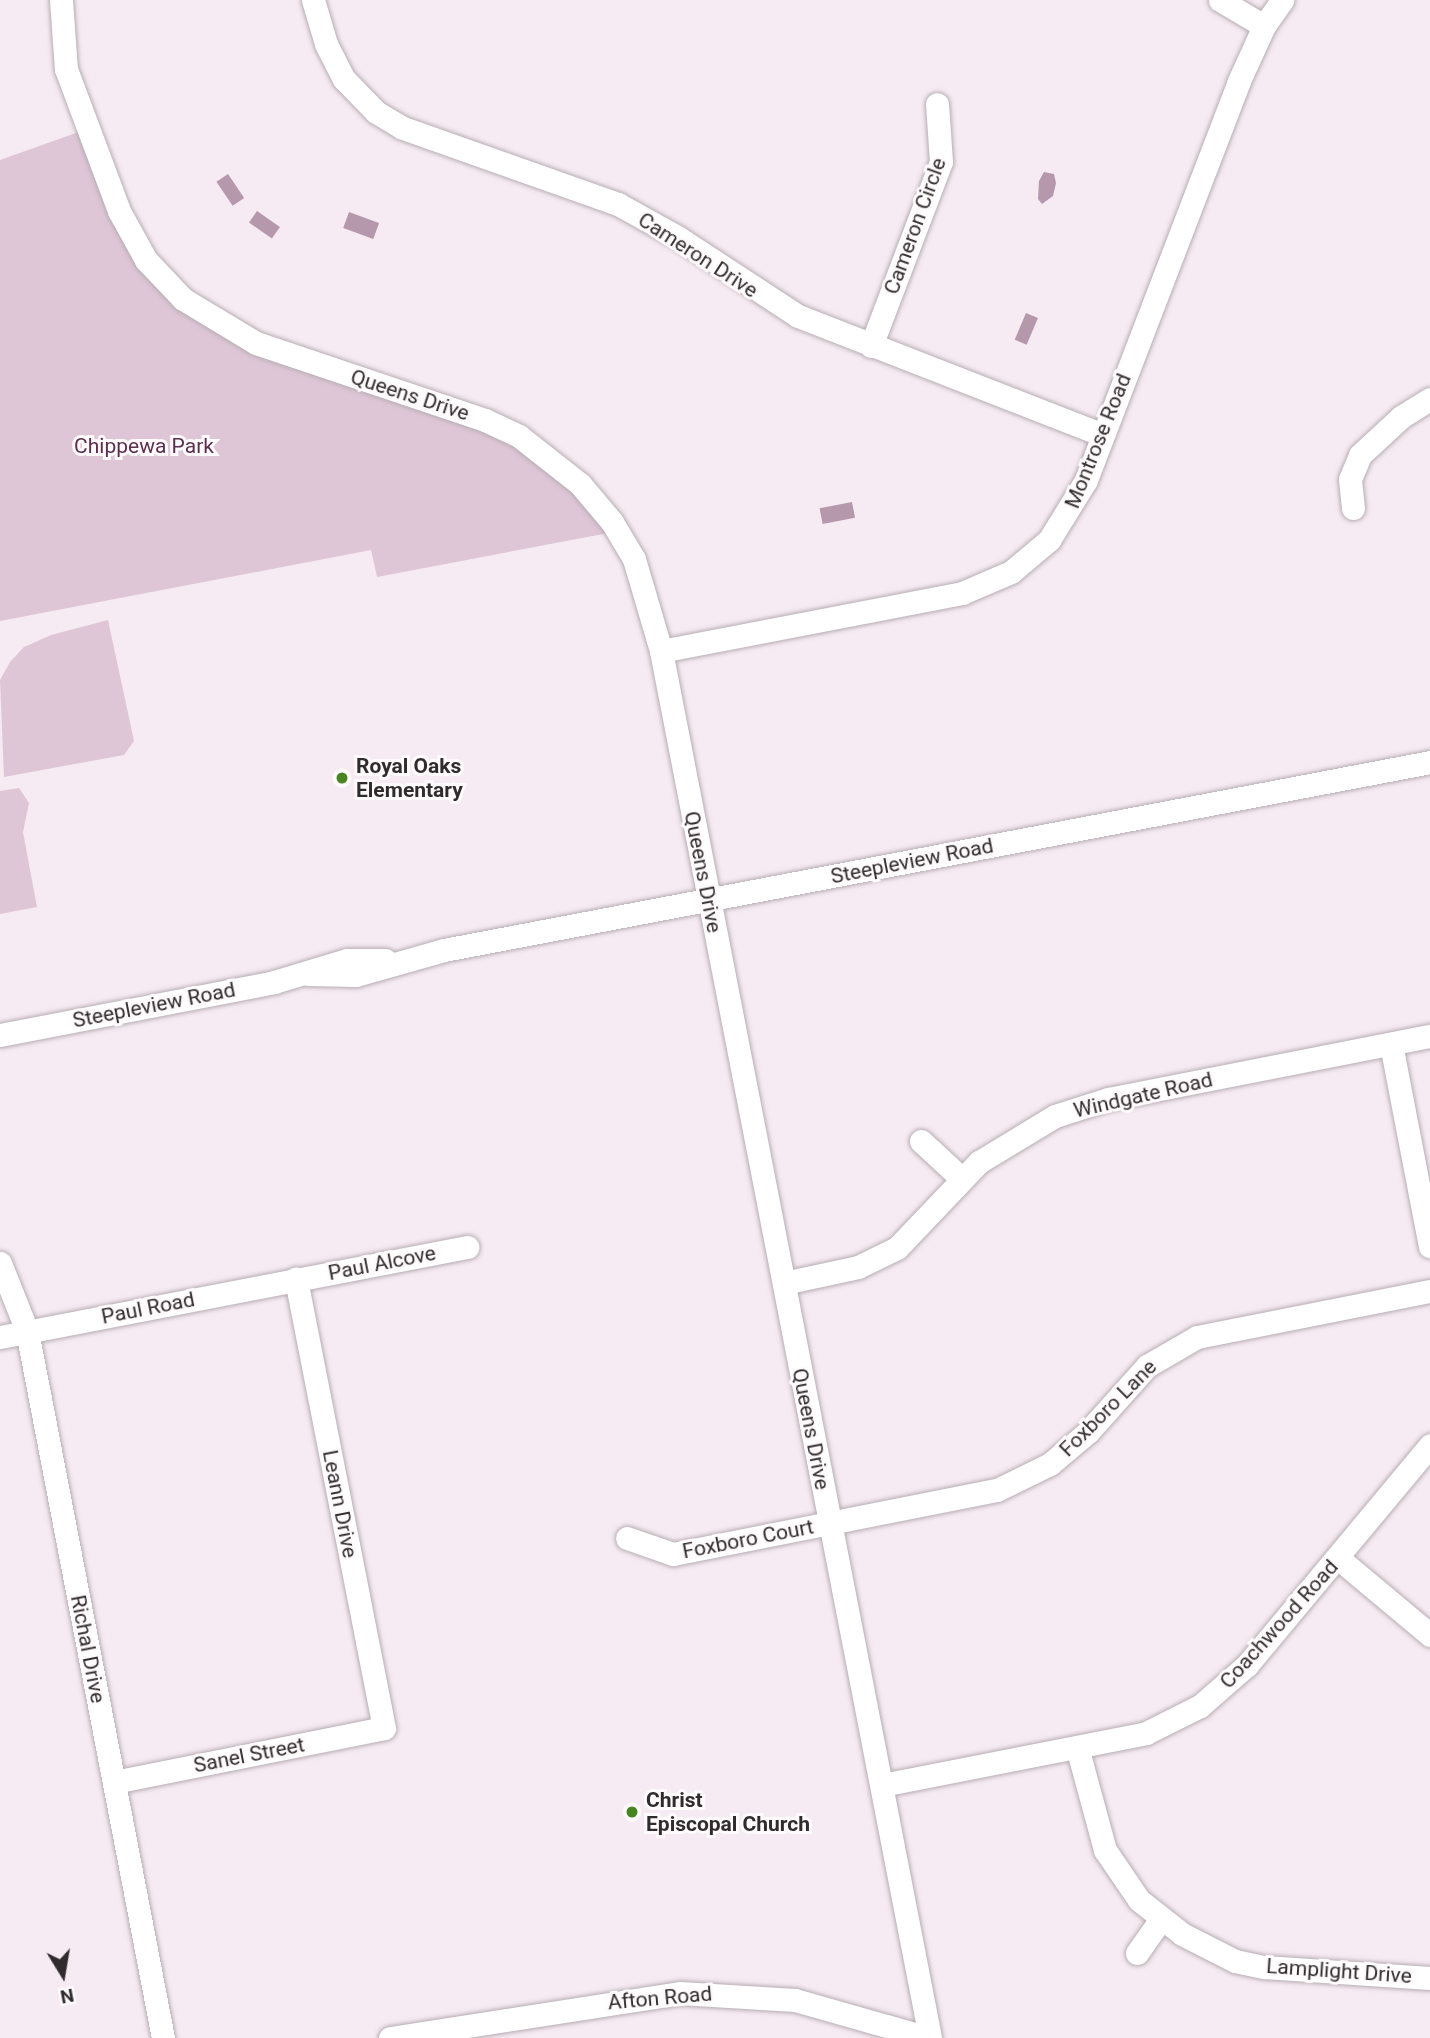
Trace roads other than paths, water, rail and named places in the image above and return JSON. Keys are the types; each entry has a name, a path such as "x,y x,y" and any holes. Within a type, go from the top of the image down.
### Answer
{"street":[{"name":"Queens Drive","path":"61,0 62,46 78,103 119,211 164,281 199,312 248,340 485,420 555,461 597,502 629,549 651,607 661,651 929,2038"},
{"name":"Cameron Drive","path":"313,0 338,71 357,94 384,117 411,132 618,204 679,238 786,310 871,346 1102,435"},
{"path":"1220,0 1264,26"},
{"name":"Montrose Road","path":"661,651 944,598 988,584 1028,559 1061,526 1080,493 1264,26 1282,0"},
{"name":"Cameron Circle","path":"871,346 943,155 937,104"},
{"path":"1353,508 1350,479 1360,456 1401,417 1430,399"},
{"name":"Steepleview Road","path":"0,1035 308,974 350,976 395,961 1430,762"},
{"name":"Windgate Road","path":"784,1283 858,1267 897,1248 913,1236 961,1178 1001,1145 1081,1106 1430,1037"},
{"path":"1391,1044 1430,1246"},
{"path":"921,1141 961,1178"},
{"name":"Paul Alcove","path":"296,1279 467,1247"},
{"name":"Richal Drive","path":"0,1263 27,1331 163,2038"},
{"name":"Paul Road","path":"0,1337 296,1279"},
{"name":"Leann Drive","path":"296,1279 384,1728"},
{"name":"Foxboro Lane","path":"830,1524 962,1499 1028,1477 1070,1448 1147,1366 1197,1337 1430,1291"},
{"name":"Coachwood Road","path":"882,1785 1146,1733 1200,1706 1248,1665 1430,1445"},
{"name":"Foxboro Court","path":"627,1538 673,1554 830,1524"},
{"path":"1338,1558 1430,1635"},
{"name":"Sanel Street","path":"114,1782 384,1728"},
{"name":"Lamplight Drive","path":"1077,1747 1105,1850 1139,1900 1161,1919 1207,1948 1264,1967 1430,1978"},
{"path":"1137,1953 1161,1919"},
{"name":"Afton Road","path":"390,2038 631,1997 717,1993 833,2008 929,2038"}],"place":[{"name":"Royal Oaks Elementary","path":"342,778"},
{"name":"Christ Episcopal Church","path":"632,1812"}],"park label":[{"name":"Chippewa Park","path":"144,446"}]}
